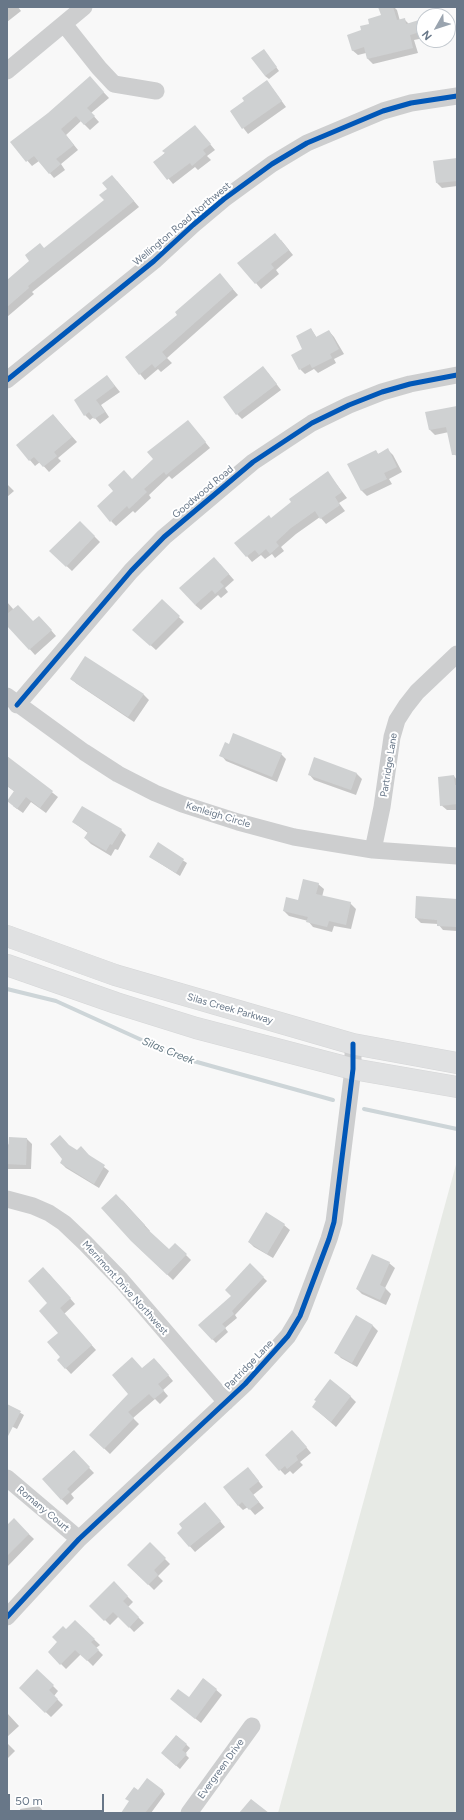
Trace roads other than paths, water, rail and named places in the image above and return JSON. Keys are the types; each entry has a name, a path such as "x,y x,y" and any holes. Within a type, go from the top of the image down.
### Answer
{"main road":[{"name":"Silas Creek Parkway","path":"7,936 115,975 353,1044 457,1063"},
{"path":"7,965 116,1003 196,1028 353,1069 457,1087"}],"street":[{"path":"7,71 84,7"},
{"path":"64,24 99,68 114,84 156,91"},
{"name":"Wellington Road Northwest","path":"7,380 154,261 224,199 272,164 307,143 383,111 411,103 457,96"},
{"name":"Goodwood Road","path":"12,701 136,565 164,538 253,462 312,423 349,405 410,384 457,375"},
{"name":"Partridge Lane","path":"374,850 392,737 397,720 417,692 457,654"},
{"name":"Kenleigh Circle","path":"12,701 118,774 155,793 182,804 238,822 294,837 374,850 457,856"},
{"name":"Partridge Lane","path":"7,1617 79,1539 226,1402 274,1354 288,1336 300,1316 330,1239 334,1222 353,1069 353,1044"},
{"name":"Merrimont Drive Northwest","path":"7,1199 33,1206 49,1213 64,1223 121,1280 226,1402"},
{"name":"Romany Court","path":"7,1478 79,1539"},
{"name":"Evergreen Drive","path":"189,1813 252,1726"}],"waterway":[{"name":"Silas Creek","path":"7,989 56,1001 179,1057 333,1100"},
{"name":"Silas Creek","path":"364,1109 457,1129"}]}
